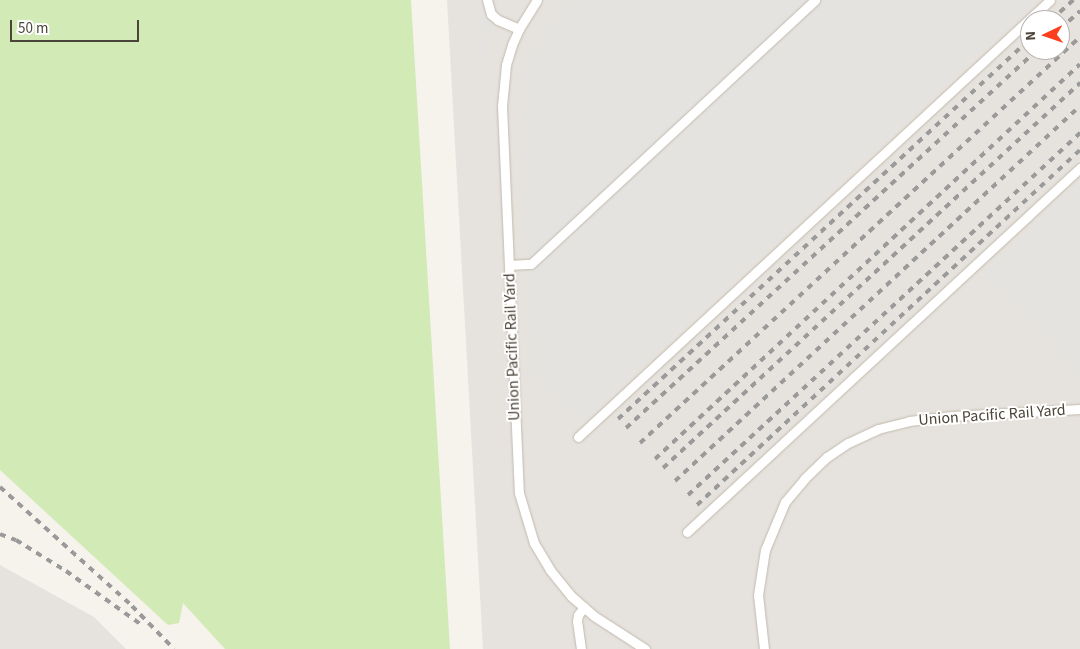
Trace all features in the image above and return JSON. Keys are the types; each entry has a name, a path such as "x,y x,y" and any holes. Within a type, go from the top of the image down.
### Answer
{"lane":[{"path":"487,0 491,14 498,20 519,29"},
{"name":"Union Pacific Rail Yard","path":"537,0 519,29 506,65 502,106 517,450 521,502 534,543 550,570 584,607 645,649"},
{"path":"509,265 532,264 816,0"},
{"path":"578,437 1050,0"},
{"path":"688,532 1080,168"},
{"name":"Union Pacific Rail Yard","path":"764,649 758,595 765,550 773,526 785,502 804,479 827,457 848,443 878,429 909,421 952,416 1080,409"},
{"path":"581,649 577,621 578,614 584,607"}],"shaded area":[{"path":"447,0 1080,0 1080,649 483,649"},
{"path":"478,0 507,0 498,15 487,50 482,90"},
{"path":"567,0 1036,0 1025,10 1020,10 1020,15 579,426 533,376 521,115 523,76 527,61 543,31"},
{"path":"1080,182 1080,378 982,272"},
{"path":"0,565 94,617 126,649 0,649"}],"green space":[{"path":"0,0 411,0 450,649 225,649 183,603 179,623 168,625 0,470"}],"railway":[{"path":"1062,10 1073,0"},
{"path":"1070,20 1080,11"},
{"path":"640,443 1080,37"},
{"path":"618,419 1020,48"},
{"path":"626,428 1026,60"},
{"path":"655,459 1080,64"},
{"path":"663,468 1080,83"},
{"path":"675,481 1080,106"},
{"path":"688,495 1080,133"},
{"path":"697,505 1080,150"},
{"path":"0,487 132,606 174,649"},
{"path":"0,534 16,540 66,571 143,626"}]}
